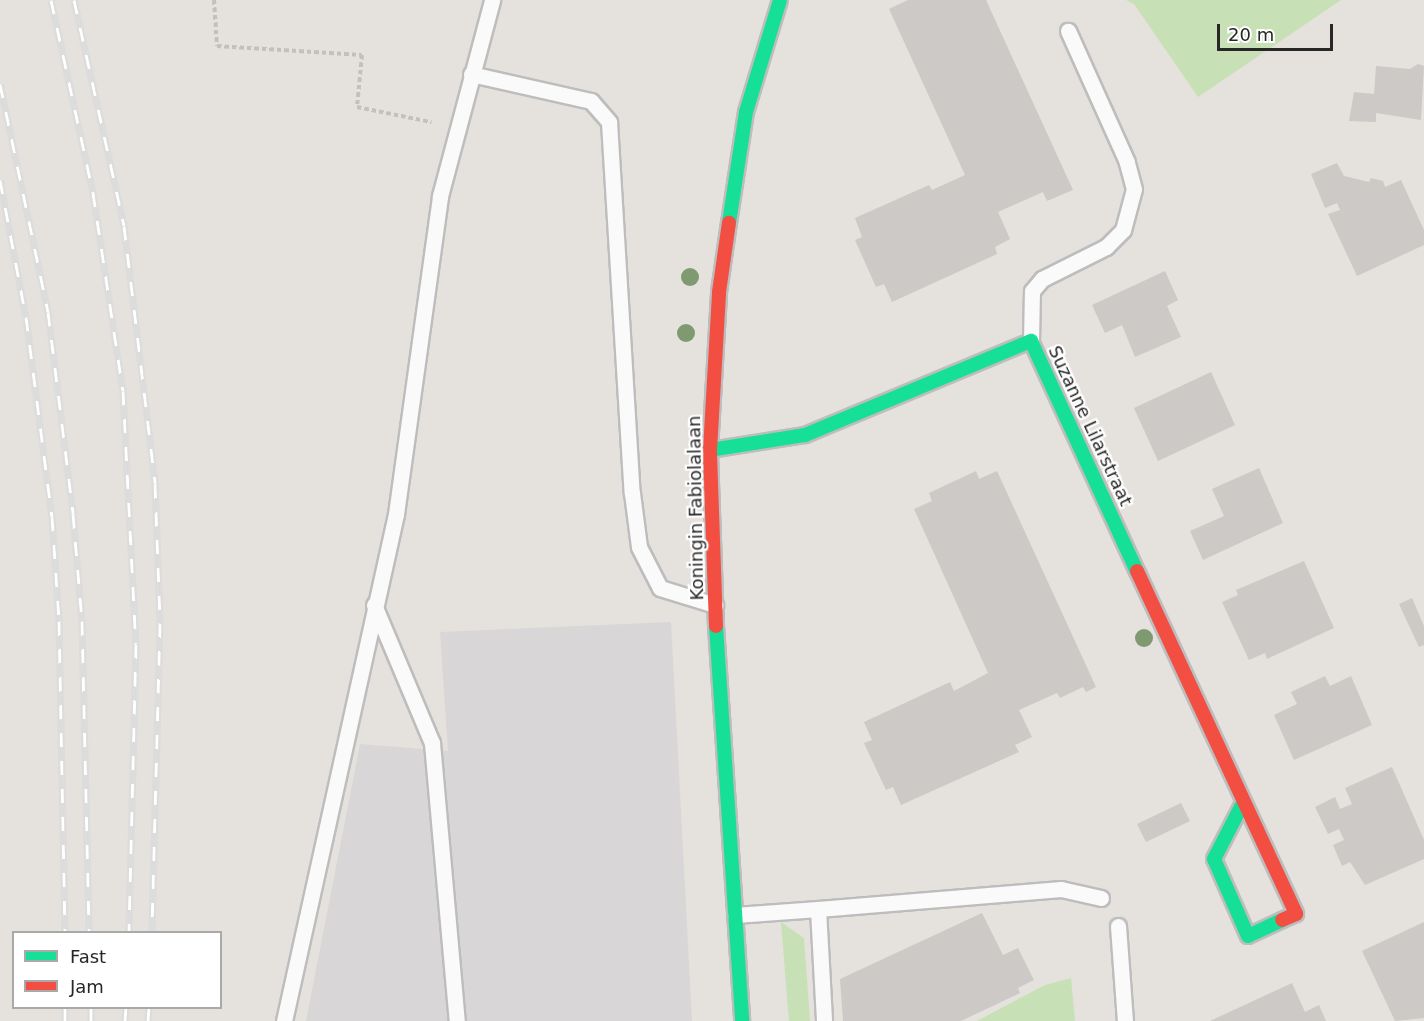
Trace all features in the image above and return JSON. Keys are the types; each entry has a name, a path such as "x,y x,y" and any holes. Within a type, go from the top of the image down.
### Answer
{"street":[{"name":"Koningin Fabiolalaan","path":"742,1021 715,605 710,450 719,292 746,112 780,0"},
{"name":"Suzanne Lilarstraat","path":"710,450 805,435 1031,341 1296,914 1248,936 1214,859 1243,803"}],"lane":[{"path":"284,1021 409,444 440,196 456,127 492,0"},
{"path":"1031,341 1032,291 1042,279 1106,248 1124,230 1134,189 1127,162 1068,30"},
{"path":"471,74 591,100 609,122 632,492 639,547 660,588 715,605"},
{"path":"374,605 432,743 457,1021"},
{"path":"735,915 1061,889 1101,898"},
{"path":"818,909 824,1021"},
{"path":"1118,926 1125,1021"}],"path":[{"path":"214,0 217,46 362,55 357,107 456,127"}],"shaded area":[{"path":"671,622 692,1021 306,1021 360,744 448,751 440,632"}],"green space":[{"path":"1126,0 1341,0 1198,97 1134,4"},
{"path":"781,922 804,938 810,1021 789,1021"},
{"path":"1071,978 1075,1021 977,1021 1045,985"}],"building":[{"path":"908,0 986,0 1073,190 1047,201 1043,192 998,212 1010,239 995,247 997,254 892,302 884,284 876,287 855,240 862,237 855,218 929,185 932,190 965,175 889,9"},
{"path":"1418,64 1424,66 1421,120 1376,113 1376,122 1349,121 1354,92 1374,94 1376,66 1410,69"},
{"path":"1337,163 1344,176 1369,182 1371,178 1383,181 1385,187 1401,180 1424,230 1424,245 1357,276 1328,214 1340,210 1337,203 1325,208 1311,174"},
{"path":"1165,271 1178,300 1167,306 1181,337 1135,357 1122,325 1105,333 1092,305"},
{"path":"1211,372 1235,425 1158,461 1134,408"},
{"path":"1259,468 1283,523 1203,560 1190,531 1224,516 1212,489"},
{"path":"976,471 979,479 997,471 1096,687 1086,692 1083,687 1060,698 1057,693 1019,710 1032,737 1015,745 1019,752 901,805 893,787 886,790 864,743 872,740 864,722 950,682 954,691 988,673 914,509 932,501 929,493"},
{"path":"1304,561 1334,628 1267,659 1265,653 1249,660 1222,602 1238,595 1236,590"},
{"path":"1412,598 1424,626 1424,645 1419,647 1399,604"},
{"path":"1325,676 1330,686 1351,676 1372,725 1294,760 1274,715 1297,704 1291,692"},
{"path":"1392,767 1424,840 1424,859 1365,885 1350,862 1342,866 1333,845 1344,840 1339,829 1328,834 1315,807 1335,797 1340,809 1352,804 1345,788"},
{"path":"1181,803 1190,821 1146,842 1137,824"},
{"path":"982,913 1003,955 1018,948 1034,980 1018,988 1020,993 961,1021 843,1021 840,979"},
{"path":"1424,922 1424,1018 1395,1021 1362,951"},
{"path":"1292,983 1305,1012 1319,1005 1326,1021 1210,1021"}],"railway":[{"path":"51,0 93,193 123,391 136,644 129,931"},
{"path":"74,0 124,226 155,484 160,623 152,931"},
{"path":"0,84 48,312 73,514 82,621 89,931"},
{"path":"0,180 26,317 52,517 59,621 65,931"},
{"path":"65,1009 65,1021"},
{"path":"91,1009 91,1021"},
{"path":"125,1021 126,1009"},
{"path":"148,1021 149,1009"}],"traffic: fast":[{"path":"729,223 746,112 780,0"},
{"path":"710,450 805,435 1031,341 1137,571"},
{"path":"716,626 742,1021"},
{"path":"1243,803 1214,859 1248,936 1282,920"}],"traffic: jam":[{"path":"716,626 710,450 719,292 729,223"},
{"path":"1137,571 1296,914 1282,920"}]}
